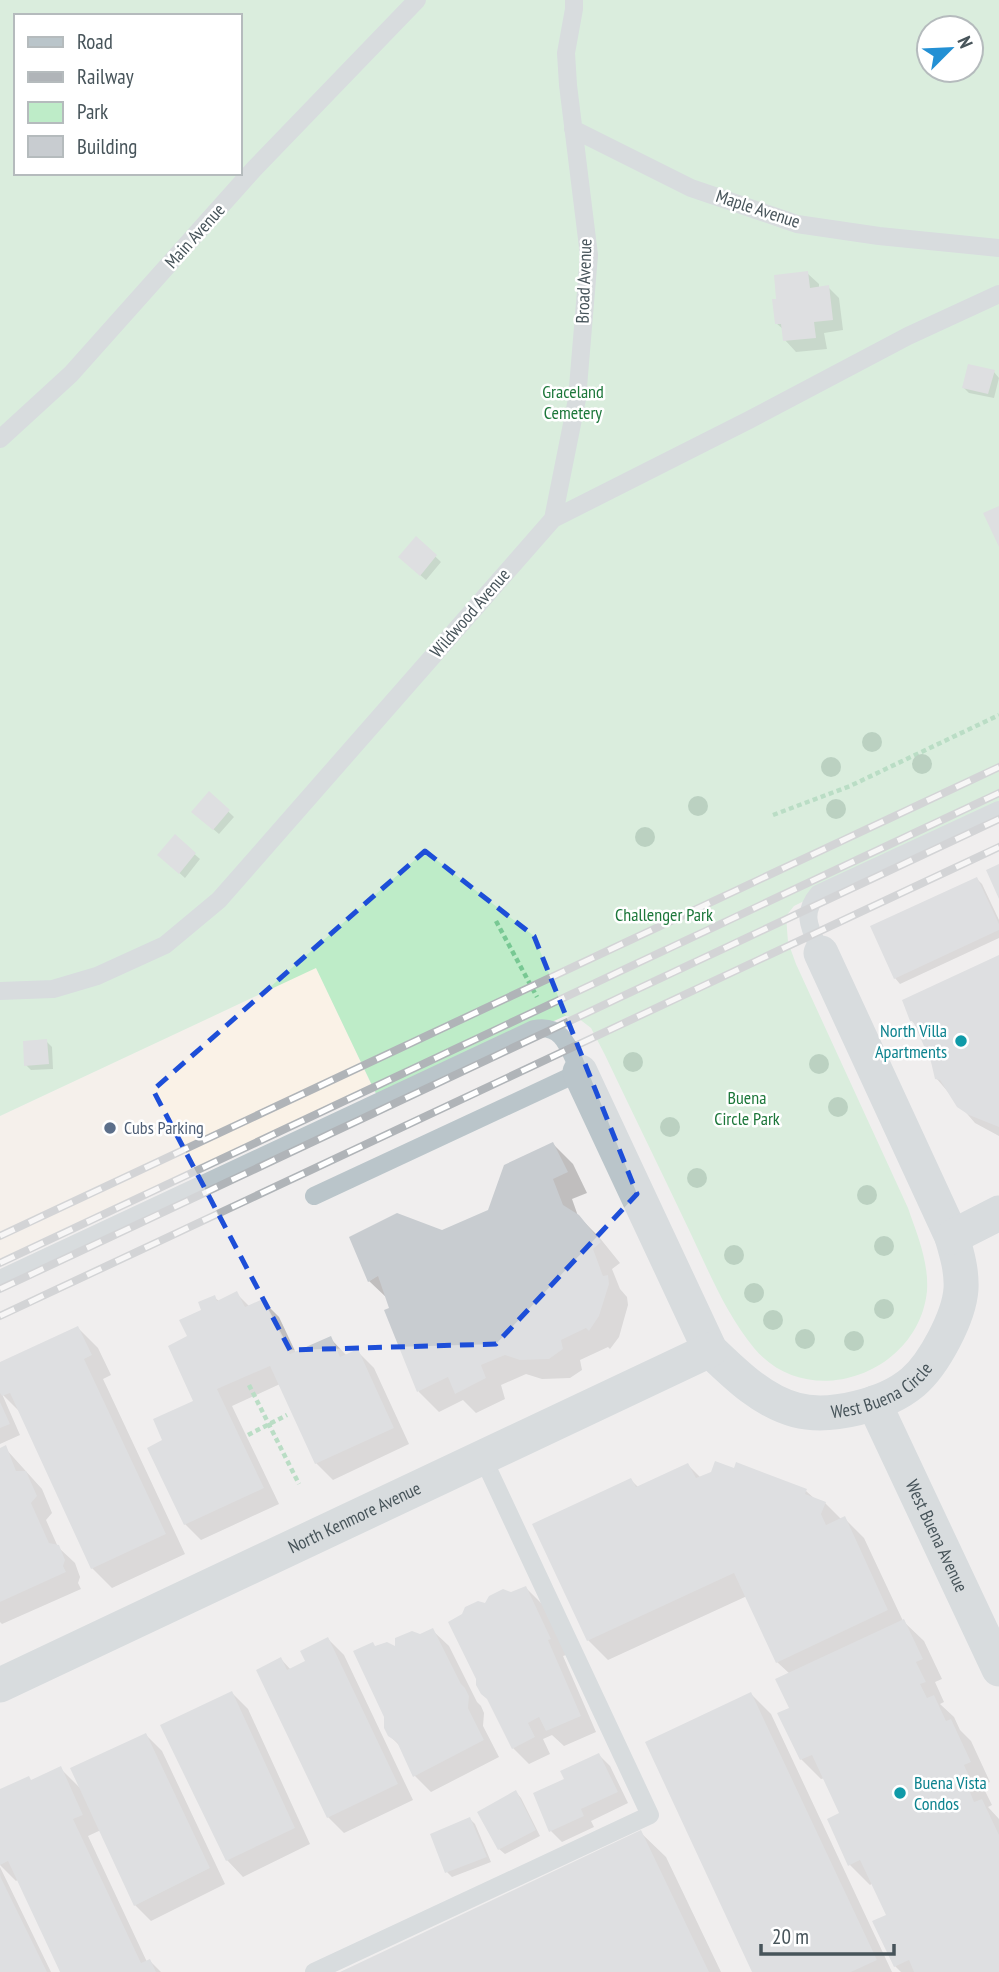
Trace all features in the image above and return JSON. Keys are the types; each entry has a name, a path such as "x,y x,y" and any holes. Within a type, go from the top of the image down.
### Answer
{"street":[{"name":"West Buena Circle","path":"580,1072 710,1350 736,1376 765,1397 797,1410 825,1413 874,1403 913,1382 941,1345 958,1308 961,1288 960,1261 952,1237 821,953"},
{"path":"952,1237 999,1213"},
{"name":"North Kenmore Avenue","path":"0,1685 710,1350"},
{"name":"West Buena Avenue","path":"874,1403 999,1669"}],"lane":[{"name":"Main Avenue","path":"0,439 71,374 254,169 417,0"},
{"name":"Broad Avenue","path":"553,519 577,399 589,255 566,52 574,9 573,0"},
{"name":"Maple Avenue","path":"573,128 691,188 797,224 879,236 999,248"},
{"name":"Wildwood Avenue","path":"0,991 53,989 97,975 165,945 219,900 553,519 908,336 999,294"},
{"path":"821,953 809,926 808,917 808,905 818,894 999,810"},
{"path":"0,1279 534,1029 546,1027 557,1031 564,1040 580,1072 314,1196"},
{"path":"314,1972 650,1815 483,1458"}],"path":[{"path":"773,815 849,786 999,715"},
{"path":"496,921 539,1002"},
{"path":"249,1385 299,1484"},
{"path":"248,1435 287,1415"}],"highlighted area":[{"path":"425,851 534,936 637,1194 496,1344 290,1350 153,1090"}],"shaded area":[{"name":"Cubs Parking","path":"316,967 373,1088 0,1264 0,1116"}],"green space":[{"name":"Graceland Cemetery","path":"0,0 999,0 999,808 794,906 786,916 788,942 796,964 908,1208 922,1248 927,1291 920,1320 904,1344 883,1362 858,1375 831,1381 803,1378 777,1368 754,1348 719,1292 591,1028 578,1018 565,1016 379,1100 316,968 0,1116"}],"building":[{"path":"808,271 810,288 829,285 833,320 814,322 816,338 783,341 781,324 775,324 772,299 776,299 774,275"},
{"path":"968,364 995,370 988,394 962,388"},
{"path":"999,506 999,547 983,513"},
{"path":"416,536 437,555 420,576 398,557"},
{"path":"209,791 230,810 213,830 191,812"},
{"path":"175,834 196,853 179,874 157,855"},
{"path":"999,864 999,899 986,870"},
{"path":"977,877 999,924 999,930 894,979 870,926"},
{"name":"North Villa Apartments","path":"999,955 999,1127 957,1107 940,1080 935,1079 931,1062 902,1000"},
{"path":"47,1039 49,1064 24,1066 23,1041"},
{"path":"553,1142 568,1172 553,1179 563,1205 579,1215 601,1242 593,1249 603,1276 608,1275 609,1284 599,1316 589,1331 586,1328 561,1340 563,1349 549,1359 520,1360 505,1355 481,1365 486,1378 455,1394 448,1377 417,1392 384,1310 389,1308 378,1276 368,1282 349,1237 397,1213 442,1230 488,1210 504,1165"},
{"path":"237,1291 245,1307 263,1299 290,1354 331,1336 340,1357 358,1349 394,1428 315,1464 270,1366 217,1389 264,1488 184,1525 147,1448 162,1440 153,1419 193,1401 168,1346 187,1336 179,1320 201,1310 198,1302 215,1295 217,1301"},
{"path":"78,1326 92,1355 84,1359 166,1534 91,1569 10,1393 2,1396 0,1393 0,1362"},
{"path":"0,1402 10,1424 0,1428"},
{"path":"6,1445 16,1471 26,1471 37,1496 31,1503 49,1543 59,1545 66,1572 0,1602 0,1448"},
{"path":"715,1461 734,1468 736,1462 807,1489 805,1494 826,1502 821,1514 826,1525 845,1516 888,1610 776,1663 734,1573 587,1641 532,1524 631,1478 636,1487 688,1463 696,1478 711,1472"},
{"path":"526,1586 551,1639 548,1640 581,1716 546,1731 539,1717 528,1723 535,1737 512,1749 487,1699 476,1685 476,1679 448,1622 462,1614 465,1607 478,1601 485,1603 489,1596 503,1589 511,1592"},
{"name":"Buena Vista Condos","path":"904,1619 923,1659 916,1662 926,1682 920,1684 927,1698 934,1695 946,1721 951,1719 971,1762 964,1765 973,1785 968,1787 974,1802 982,1799 999,1835 999,1972 914,1972 909,1960 894,1967 872,1921 886,1915 860,1860 848,1866 827,1819 839,1813 812,1755 800,1760 777,1713 789,1708 775,1679"},
{"path":"433,1628 469,1696 468,1708 484,1740 413,1777 397,1742 388,1736 384,1728 384,1717 353,1651 373,1642 375,1646 387,1642 395,1646 395,1638 412,1631 420,1634"},
{"path":"328,1637 398,1784 327,1818 256,1670 281,1657 287,1670 305,1661 300,1651"},
{"path":"232,1691 295,1828 226,1861 160,1725"},
{"path":"751,1692 877,1960 851,1972 752,1972 645,1742"},
{"path":"146,1733 210,1868 134,1906 70,1768"},
{"path":"599,1753 618,1792 581,1809 584,1816 549,1832 533,1793 564,1779 560,1771"},
{"path":"61,1766 83,1815 73,1819 141,1963 150,1959 156,1972 60,1972 8,1861 0,1865 0,1789 29,1776 31,1780"},
{"path":"516,1790 536,1830 498,1850 477,1812"},
{"path":"470,1817 487,1857 445,1873 430,1834"},
{"path":"641,1830 709,1972 340,1972 482,1905"},
{"path":"0,1876 47,1972 0,1972"}],"railway":[{"path":"0,1236 999,767"},
{"path":"0,1263 999,793"},
{"path":"0,1289 999,819"},
{"path":"0,1316 999,847"}],"place":[{"name":"North Villa Apartments","path":"961,1041"},
{"name":"Cubs Parking","path":"110,1128"},
{"name":"Buena Vista Condos","path":"900,1793"}],"park label":[{"name":"Challenger Park","path":"664,915"},
{"name":"Buena Circle Park","path":"747,1108"}]}
